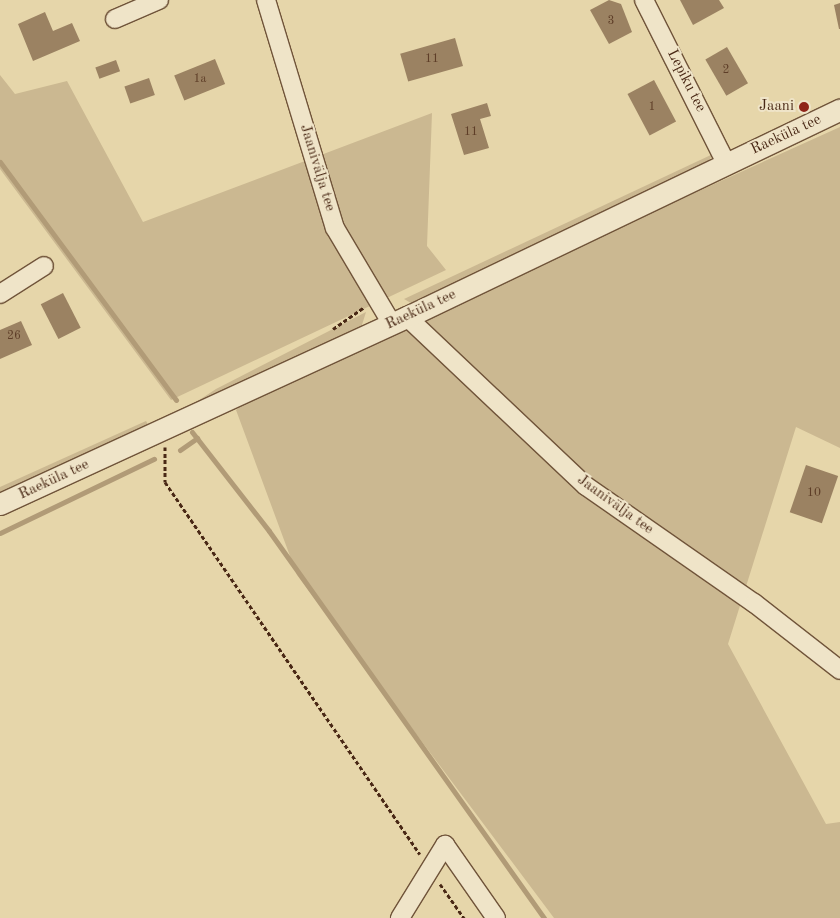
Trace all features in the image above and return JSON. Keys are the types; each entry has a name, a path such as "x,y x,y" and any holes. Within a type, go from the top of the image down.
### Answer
{"street":[{"path":"115,19 159,0"},
{"name":"Jaanivälja tee","path":"266,0 335,228 399,321 586,486 754,603 840,670"},
{"name":"Lepiku tee","path":"644,0 726,163"},
{"name":"Raeküla tee","path":"0,504 399,321 840,110"},
{"path":"0,294 44,266"},
{"path":"408,914 430,868 445,844 496,918"}],"path":[{"path":"159,431 165,448 164,482 464,918"}],"shaded area":[{"path":"0,75 15,94 67,81 143,222 432,113 427,246 446,270 171,400 0,169"},
{"path":"840,127 840,448 796,427 728,644 826,824 840,822 840,918 554,918 297,575 236,410 257,391"},
{"path":"713,154 705,167 411,303 404,299"},
{"path":"366,312 361,328 190,406 216,389"},
{"path":"146,421 149,426 0,495 0,487"}],"building":[{"path":"609,0 621,4 632,32 609,44 590,10"},
{"path":"680,0 719,0 724,8 693,25"},
{"path":"840,3 840,29 839,29 834,5"},
{"path":"45,12 53,31 72,23 80,41 33,61 18,24"},
{"path":"455,38 463,66 408,82 400,54"},
{"path":"727,47 748,83 726,96 705,60"},
{"path":"215,59 225,84 184,101 174,75"},
{"path":"116,60 120,71 99,79 95,68"},
{"path":"149,78 155,95 130,103 124,86"},
{"path":"654,80 676,121 650,136 628,94"},
{"path":"487,103 491,116 480,119 489,148 464,155 451,114"},
{"path":"63,293 81,328 58,339 41,304"},
{"path":"21,321 32,345 0,359 0,330"},
{"path":"806,465 838,476 822,523 790,512"}],"waterway":[{"path":"0,162 176,400"},
{"path":"192,432 269,531 544,918"},
{"path":"180,450 197,438"},
{"path":"0,533 154,459"}],"place":[{"name":"Jaani","path":"804,107"}]}
